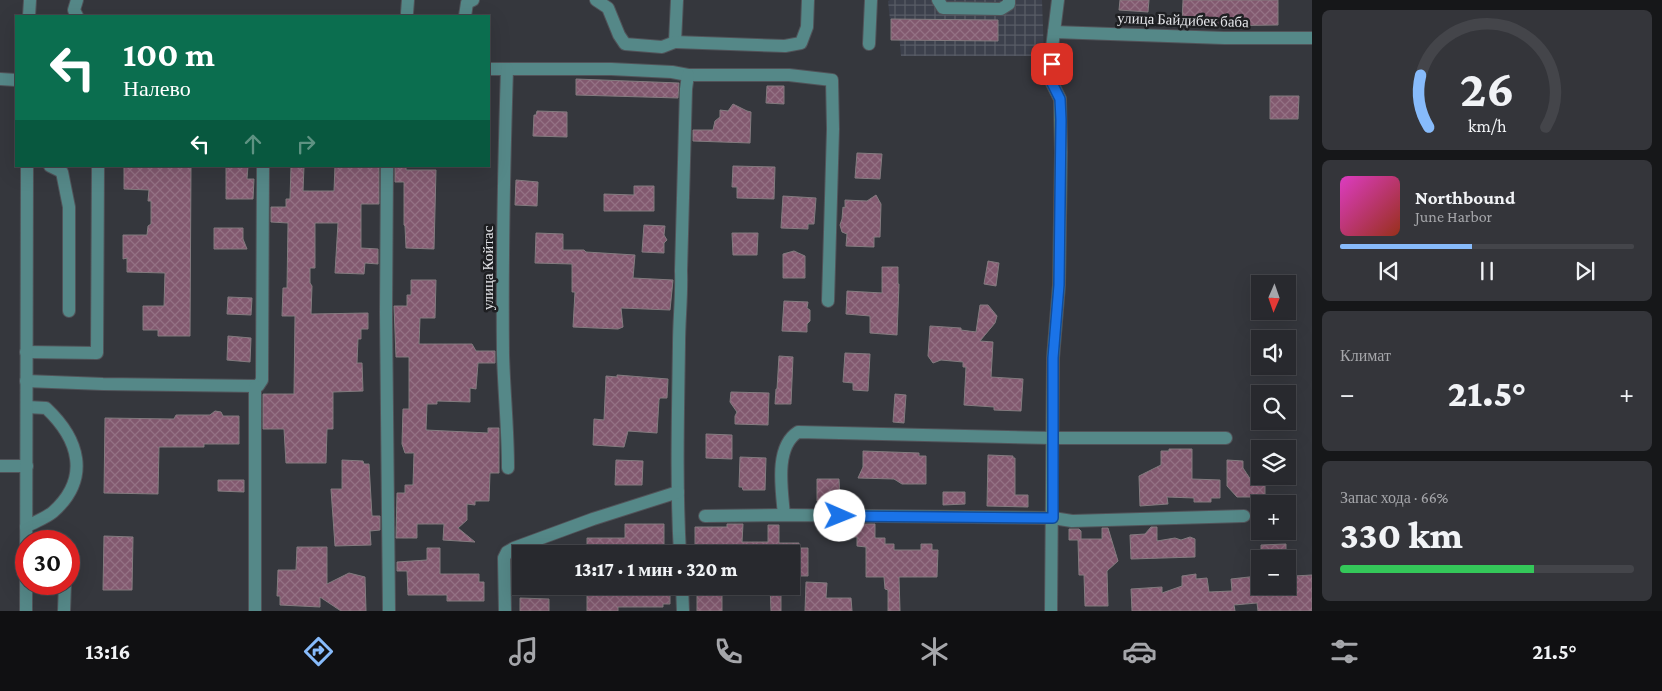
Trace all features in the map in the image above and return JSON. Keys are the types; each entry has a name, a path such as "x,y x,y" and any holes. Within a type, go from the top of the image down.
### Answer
{"street":[{"path":"29,15 30,0"},
{"path":"76,15 74,10 77,0"},
{"path":"407,13 408,0"},
{"path":"465,15 467,3 473,0"},
{"path":"596,0 608,8 619,35 626,44 662,46 675,42 785,46 802,43 807,27 808,0"},
{"path":"675,42 677,0"},
{"path":"869,44 871,0"},
{"path":"938,0 943,8 1002,9 1009,4 1009,0"},
{"path":"1051,611 1053,358 1059,285 1061,152 1060,99 1052,83 1054,32 1058,0"},
{"name":"улица Байдибек баба","path":"1054,32 1224,38 1312,38"},
{"path":"490,69 611,69 672,72 688,75 790,75 832,80 833,128 828,300"},
{"name":"улица Койтас","path":"507,69 504,355 508,468"},
{"path":"680,545 678,492 679,332 682,300 681,271 688,75"},
{"path":"0,79 15,80"},
{"path":"27,167 26,527 53,512 67,495 77,477 77,462 72,445 58,419 46,408 27,407"},
{"path":"52,167 62,172 69,207 69,311"},
{"path":"26,352 97,353 98,167"},
{"path":"26,381 85,384 258,386 262,380 263,167"},
{"path":"387,167 386,313 389,611"},
{"path":"254,386 255,611"},
{"path":"784,515 782,462 790,439 798,432 1052,438 1226,438"},
{"path":"0,466 26,466"},
{"path":"505,611 504,558 507,552 593,519 678,492"},
{"path":"705,516 1053,518 1072,521 1244,516"},
{"path":"26,595 26,611"},
{"path":"64,611 65,595"},
{"path":"682,595 683,611"}],"shaded area":[{"path":"1042,0 1044,56 901,56 898,22 890,20 888,1"}],"building":[{"path":"1120,0 1149,0 1148,12 1119,10"},
{"path":"1183,0 1278,0 1278,25 1210,26 1182,24"},
{"path":"891,19 998,20 998,41 891,40"},
{"path":"576,79 679,83 678,98 576,95"},
{"path":"767,86 784,86 784,104 766,103"},
{"path":"1270,96 1299,96 1298,119 1270,119"},
{"path":"733,104 751,112 750,143 693,141 693,130 713,130 715,121 720,117 720,110 728,111"},
{"path":"537,111 567,112 567,137 533,136 534,115 536,115"},
{"path":"857,153 882,154 880,179 855,178"},
{"path":"733,166 775,167 774,199 737,198 737,187 732,187"},
{"path":"124,167 191,167 190,336 158,336 158,330 143,330 143,306 164,306 165,273 127,272 127,258 123,259 123,235 147,235 148,226 151,224 151,201 148,201 149,190 124,189"},
{"path":"226,167 248,167 247,179 254,179 253,199 226,199"},
{"path":"291,167 304,167 303,191 334,191 335,167 379,167 379,204 361,204 361,248 378,249 378,264 365,263 364,274 335,273 338,223 315,223 315,268 310,268 310,283 312,286 311,314 368,313 368,329 361,329 361,339 358,339 357,363 362,363 363,391 333,392 333,429 327,429 326,463 286,463 284,429 263,429 263,394 294,394 295,316 282,316 283,288 287,288 288,223 271,222 271,207 286,207 286,199 290,199"},
{"path":"395,167 406,167 406,170 436,170 434,249 406,248 404,182 395,182"},
{"path":"516,180 538,182 537,206 515,205"},
{"path":"634,186 654,186 654,211 604,211 604,194 634,195"},
{"path":"876,195 881,204 880,237 874,237 874,247 846,246 847,234 842,232 840,225 843,207 845,208 845,200 867,201"},
{"path":"783,196 816,198 814,224 808,224 808,229 781,228"},
{"path":"644,225 665,226 664,235 667,240 664,243 664,253 642,252"},
{"path":"214,228 243,228 243,239 247,249 214,249"},
{"path":"536,233 563,234 563,250 635,255 633,278 673,280 670,310 621,308 623,327 618,329 573,327 575,292 572,292 572,264 535,263"},
{"path":"732,233 758,233 757,255 733,255"},
{"path":"794,251 805,256 805,278 783,278 783,254"},
{"path":"988,261 999,263 996,286 984,284"},
{"path":"882,267 898,267 897,335 870,333 870,316 846,314 847,291 882,293"},
{"path":"411,280 436,280 435,318 420,318 419,344 472,344 476,351 495,351 495,363 478,363 476,389 470,388 470,402 437,401 437,404 427,404 426,430 488,433 488,428 499,428 499,473 490,473 489,501 475,501 475,505 467,504 467,520 458,528 475,542 443,540 444,524 417,524 417,538 396,538 397,493 405,493 405,485 413,485 414,453 405,453 402,444 403,409 409,409 409,357 396,357 394,306 407,306 407,295 411,295"},
{"path":"228,297 252,298 251,315 227,314"},
{"path":"784,301 808,302 807,308 810,310 810,321 807,324 807,332 782,331"},
{"path":"980,305 988,305 997,316 995,323 980,341 993,342 991,377 1023,379 1021,411 994,410 994,407 964,405 966,367 963,367 963,362 941,360 933,363 928,356 930,326 961,328 961,330 976,332"},
{"path":"228,336 251,338 250,362 227,360"},
{"path":"845,353 870,354 868,391 853,390 853,383 843,382"},
{"path":"779,356 793,357 791,404 775,404"},
{"path":"617,375 668,379 667,398 660,398 659,400 657,433 628,431 624,447 593,445 594,419 604,420 606,376 617,377"},
{"path":"731,392 769,393 768,425 735,424 737,412 730,402"},
{"path":"895,394 906,395 904,423 893,422"},
{"path":"215,411 221,412 223,416 239,416 239,444 204,444 204,447 159,447 158,494 104,493 105,418 174,419 176,415 210,415"},
{"path":"706,434 732,435 732,459 706,458"},
{"path":"1169,449 1192,449 1192,479 1220,480 1220,498 1211,498 1211,502 1194,502 1194,498 1167,497 1168,504 1140,506 1139,476 1161,465 1161,451 1169,451"},
{"path":"863,451 919,453 919,456 926,456 926,484 902,484 894,479 858,478 863,467"},
{"path":"988,455 1013,456 1015,458 1015,495 1028,495 1028,507 987,506"},
{"path":"740,457 766,458 765,490 743,490 742,487 739,487"},
{"path":"342,460 363,461 364,464 369,464 372,516 380,516 380,530 370,531 371,545 335,546 331,489 342,489"},
{"path":"616,460 643,461 642,485 615,485"},
{"path":"1227,460 1243,461 1243,468 1251,480 1251,485 1265,485 1265,495 1237,497 1227,486"},
{"path":"817,479 839,479 840,501 817,501"},
{"path":"218,480 244,480 244,492 218,491"},
{"path":"943,492 965,492 965,504 943,505"},
{"path":"625,524 664,524 664,545 587,545 587,538 625,538"},
{"path":"727,524 743,524 742,542 768,542 768,525 779,525 779,543 799,543 799,545 695,545 695,527 727,527"},
{"path":"875,524 875,538 885,538 885,544 894,544 894,550 921,550 921,544 932,544 932,550 938,550 937,577 899,577 900,611 888,611 888,590 885,589 884,577 866,577 866,547 857,546 857,537 843,537 842,525"},
{"path":"1151,527 1157,527 1157,541 1175,538 1181,540 1190,537 1195,539 1195,557 1131,559 1130,535 1145,534"},
{"path":"1102,528 1108,528 1118,561 1107,571 1108,606 1085,606 1084,575 1079,575 1078,540 1069,540 1069,529 1079,529 1081,531 1081,539 1102,539"},
{"path":"104,536 133,537 132,590 103,590"},
{"path":"1286,544 1286,550 1261,550 1261,545"},
{"path":"297,547 327,547 327,584 349,573 365,577 366,611 341,611 320,597 320,607 280,605 280,596 277,596 278,570 296,570"},
{"path":"427,548 440,548 440,574 479,574 479,582 484,582 484,601 447,601 447,595 408,595 407,571 397,571 397,562 427,560"},
{"path":"800,548 808,548 808,576 800,576"},
{"path":"1196,574 1196,579 1207,578 1209,592 1232,591 1231,579 1251,577 1251,595 1296,595 1296,576 1312,575 1312,611 1258,611 1257,603 1234,605 1235,611 1132,611 1131,589 1162,587 1162,593 1182,586 1182,576"},
{"path":"806,582 827,583 826,598 851,598 852,611 805,611"},
{"path":"587,595 670,595 670,604 663,604 663,607 618,607 618,611 587,611"},
{"path":"697,595 722,595 722,611 697,611"},
{"path":"770,595 781,595 781,611 771,611"},
{"path":"520,598 549,599 549,611 520,611"}],"route":[{"path":"840,516 1053,518 1053,358 1059,285 1061,120 1060,99 1052,83 1052,64"}]}
